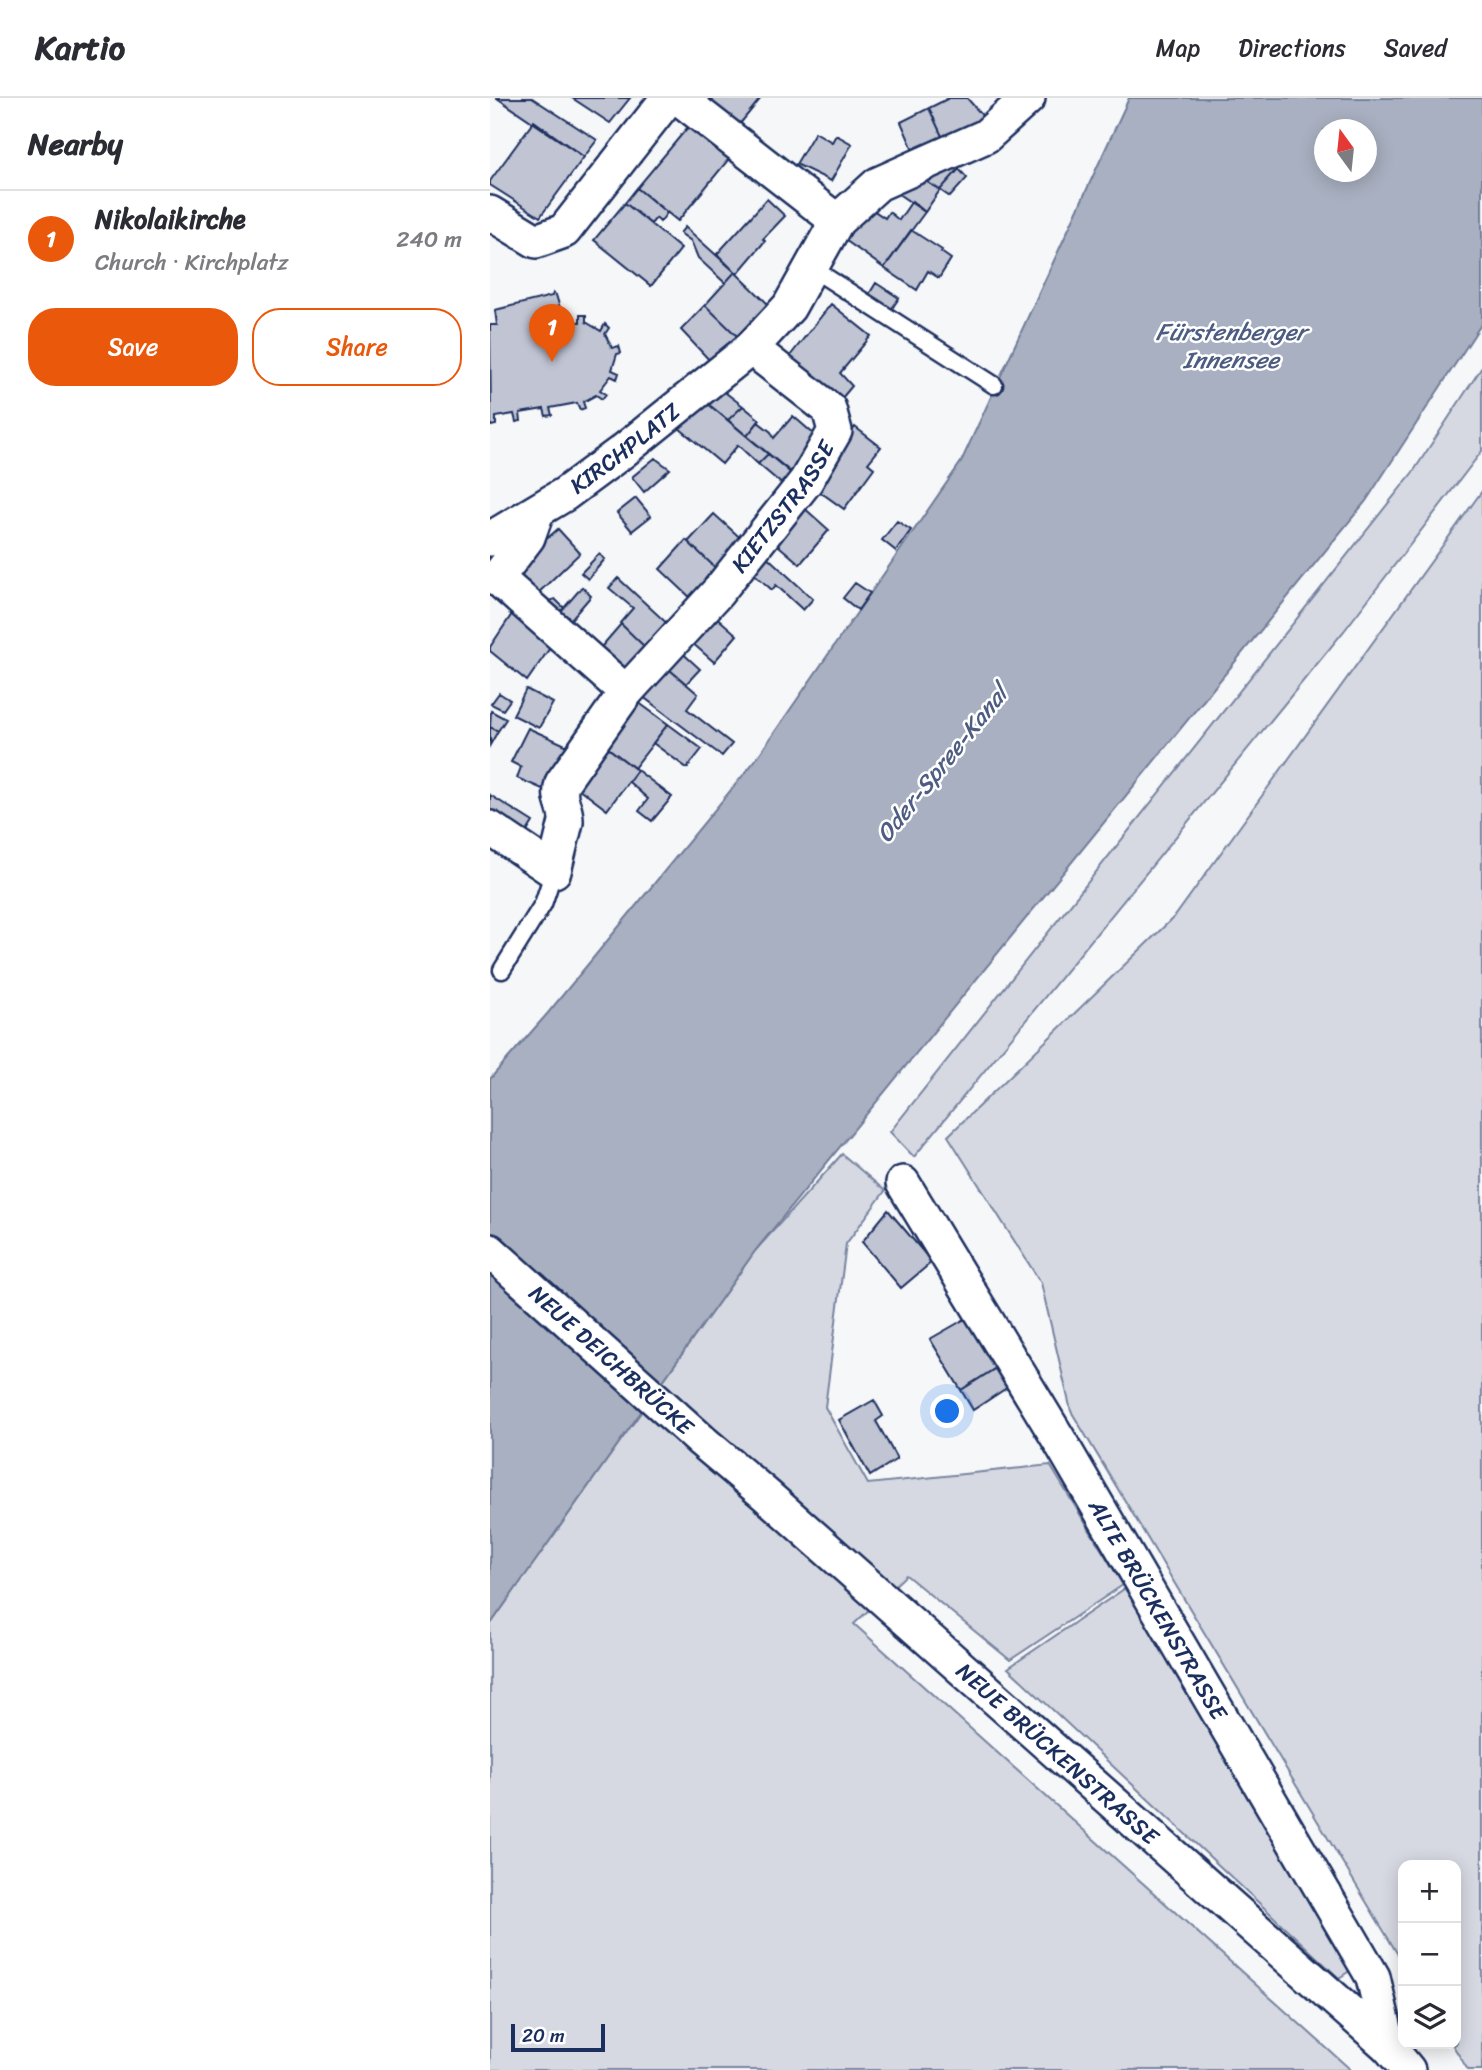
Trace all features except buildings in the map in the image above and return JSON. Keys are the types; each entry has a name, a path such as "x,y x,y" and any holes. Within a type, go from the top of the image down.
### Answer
{"street":[{"path":"490,213 536,241 564,231 668,98"},
{"path":"679,98 837,221"},
{"path":"751,348 789,307 837,221 878,184 986,136 1028,98"},
{"name":"KIRCHPLATZ","path":"490,539 565,494 751,348"},
{"name":"KIETZSTRASSE","path":"554,871 566,822 559,794 562,783 626,692 717,593 806,481 835,431 829,409 751,348"},
{"path":"537,512 528,537 497,578 626,692"},
{"path":"490,828 554,871"},
{"name":"ALTE BRÜCKENSTRASSE","path":"903,1183 1058,1437 1373,1978 1398,2058"},
{"name":"NEUE DEICHBRÜCKE","path":"490,1251 702,1441"},
{"name":"NEUE BRÜCKENSTRASSE","path":"702,1441 1398,2058"}],"lane":[{"path":"810,267 995,385"},
{"path":"502,970 543,904 554,871"}],"shaded area":[{"path":"1482,367 1482,451 1344,631 914,1157 890,1132 1413,472"},
{"path":"1482,491 1482,2070 1468,2070 1455,2049 1461,2049 1461,1860 1398,1860 1398,1955 1071,1411 1041,1283 948,1136 1176,915"},
{"path":"842,1154 885,1191 846,1244 825,1407 868,1484 1050,1465 1123,1585 1010,1660 906,1575 854,1624 1351,2070 490,2070 490,1625 755,1251"},
{"path":"1127,1587 1354,1968 1339,1978 1008,1668"}],"water":[{"name":"Fürstenberger Innensee","path":"1129,98 1482,98 1482,323 1366,501 755,1251 490,1625 490,1079 548,1013 754,762 961,462"}],"place":[{"name":"Nikolaikirche","path":"552,362"}],"water label":[{"name":"Oder-Spree-Kanal","path":"942,764"}]}
